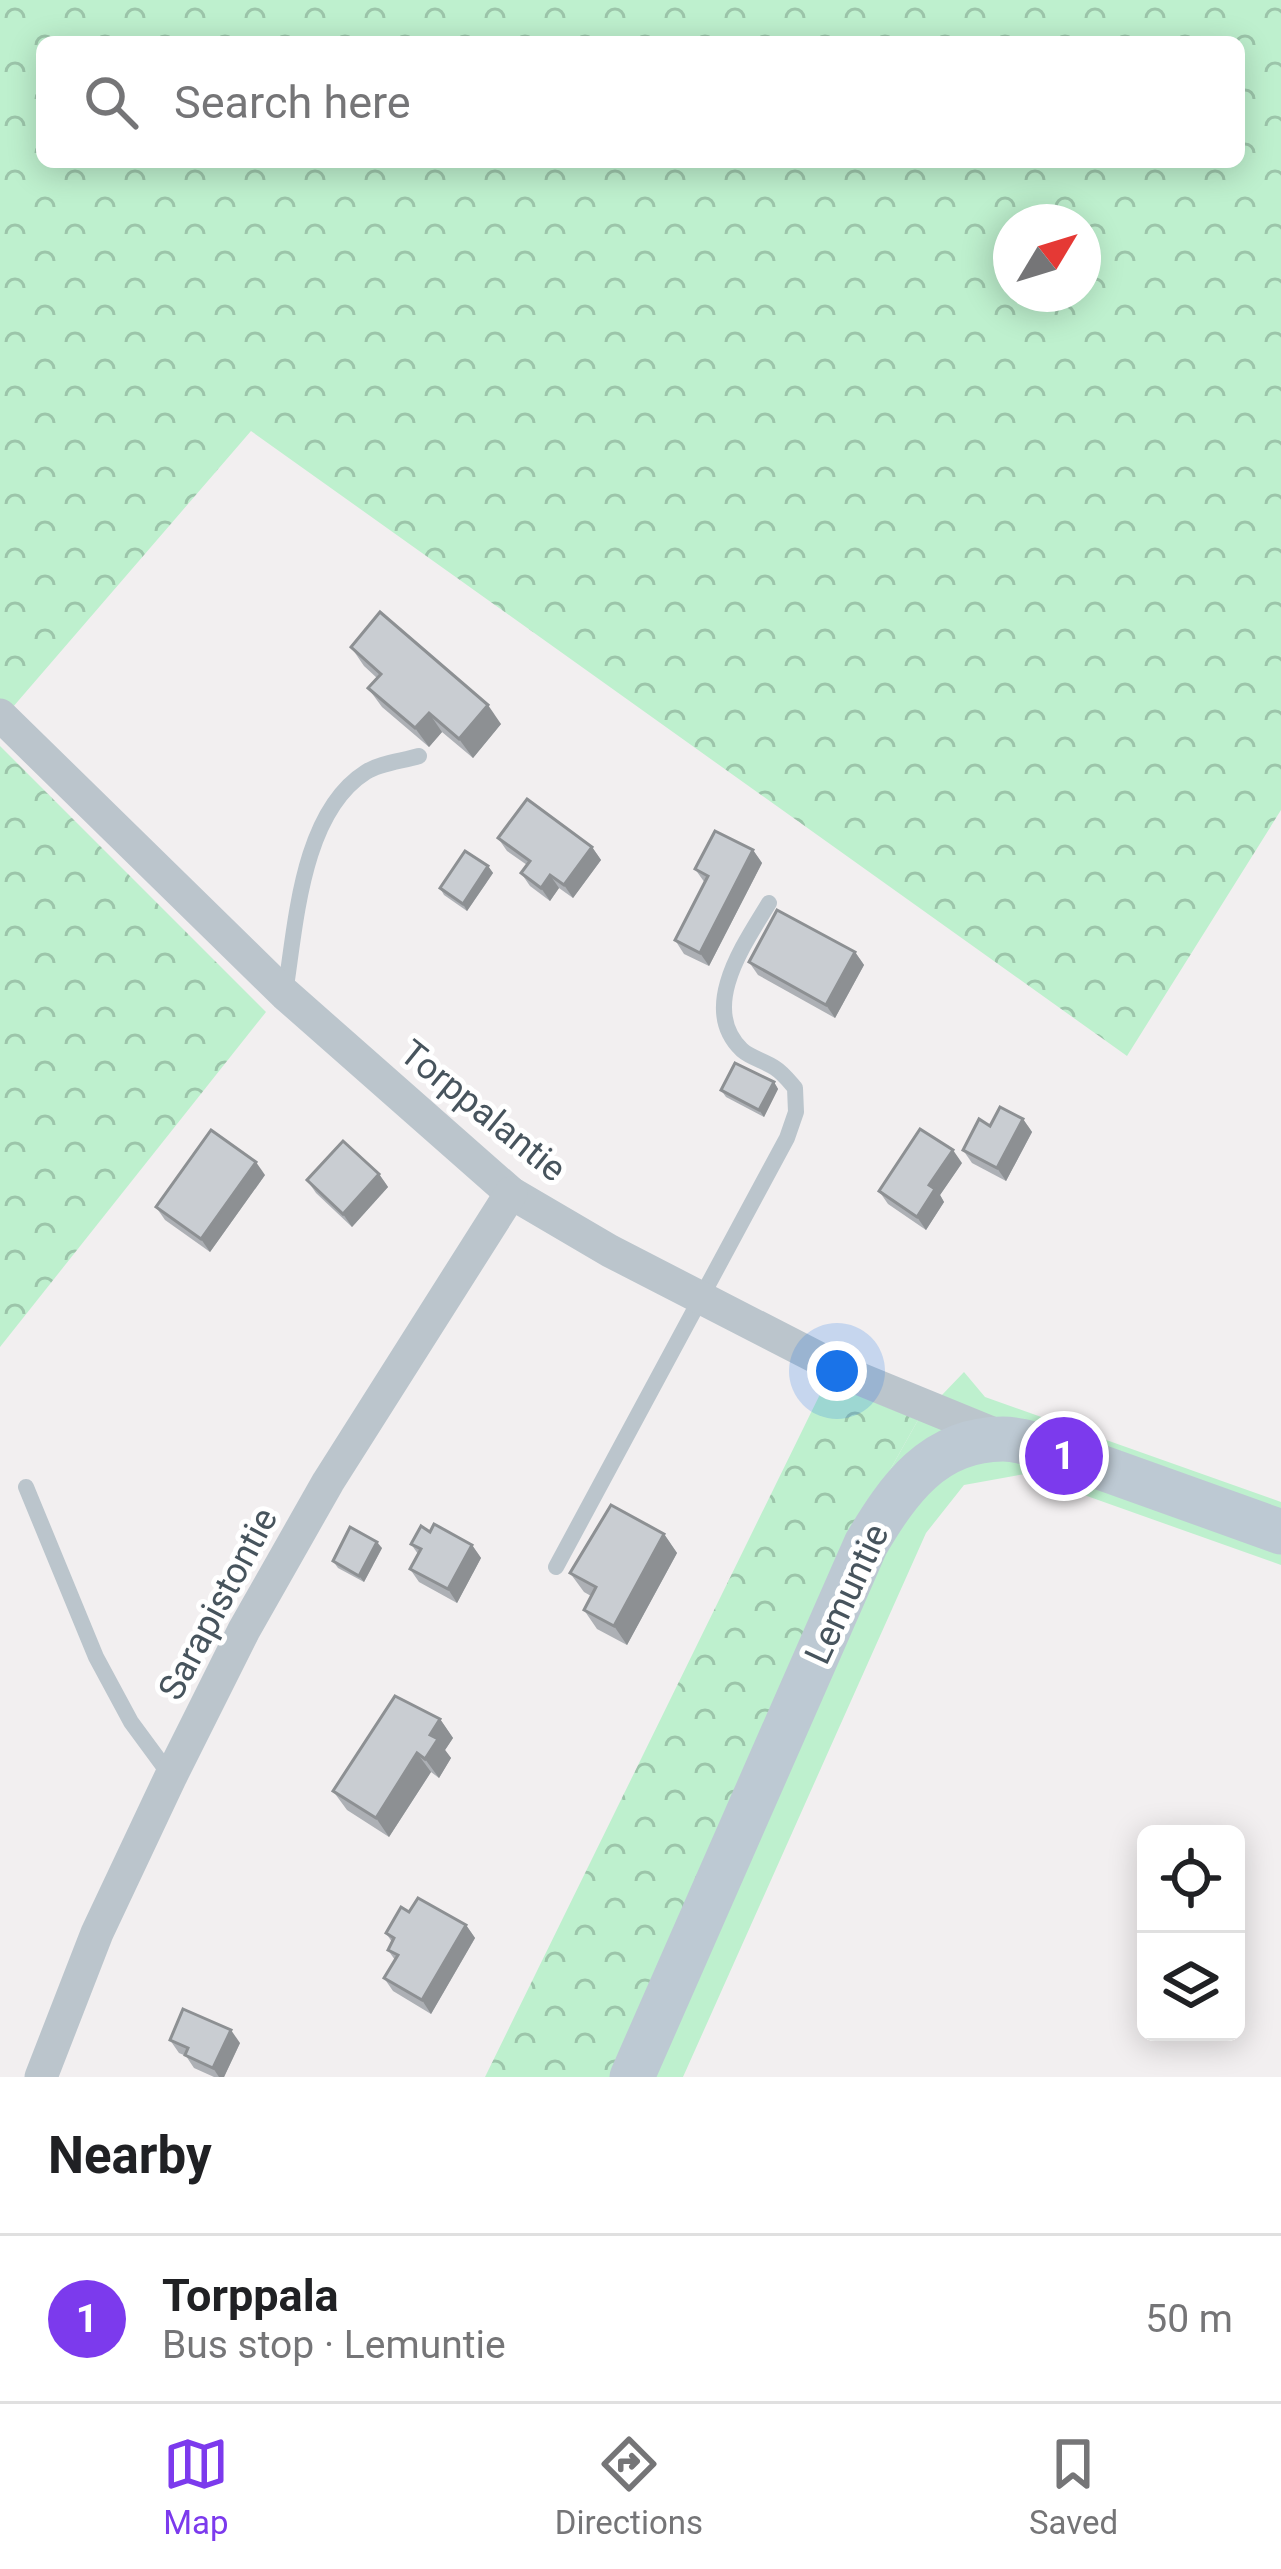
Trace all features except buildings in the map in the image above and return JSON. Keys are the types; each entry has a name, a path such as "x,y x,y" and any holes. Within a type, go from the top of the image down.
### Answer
{"street":[{"name":"Torppalantie","path":"0,716 285,994 511,1193 701,1300 855,1377 1006,1439"},
{"name":"Sarapistontie","path":"41,2077 98,1933 244,1630 328,1482 511,1193"},
{"name":"Lemuntie","path":"632,2077 866,1544 908,1480 969,1443 1006,1439 1041,1445 1281,1532"}],"lane":[{"path":"285,994 301,891 334,800 368,771 419,756"},
{"path":"556,1567 787,1138 796,1112 795,1088 777,1069 744,1052 727,1031 723,1006 743,947 769,904"},
{"path":"26,1487 96,1658 131,1722 171,1776"}],"green space":[{"path":"0,0 1281,0 1281,810 1127,1056 251,431 0,722"},
{"path":"0,746 266,1012 0,1347"},
{"path":"964,1372 985,1397 1281,1502 1281,1565 1025,1474 964,1485 926,1533 683,2077 612,2077 861,1522 918,1420"},
{"path":"826,1382 918,1420 861,1522 612,2077 485,2077"}],"place":[{"name":"Torppala","path":"1064,1456"}]}
